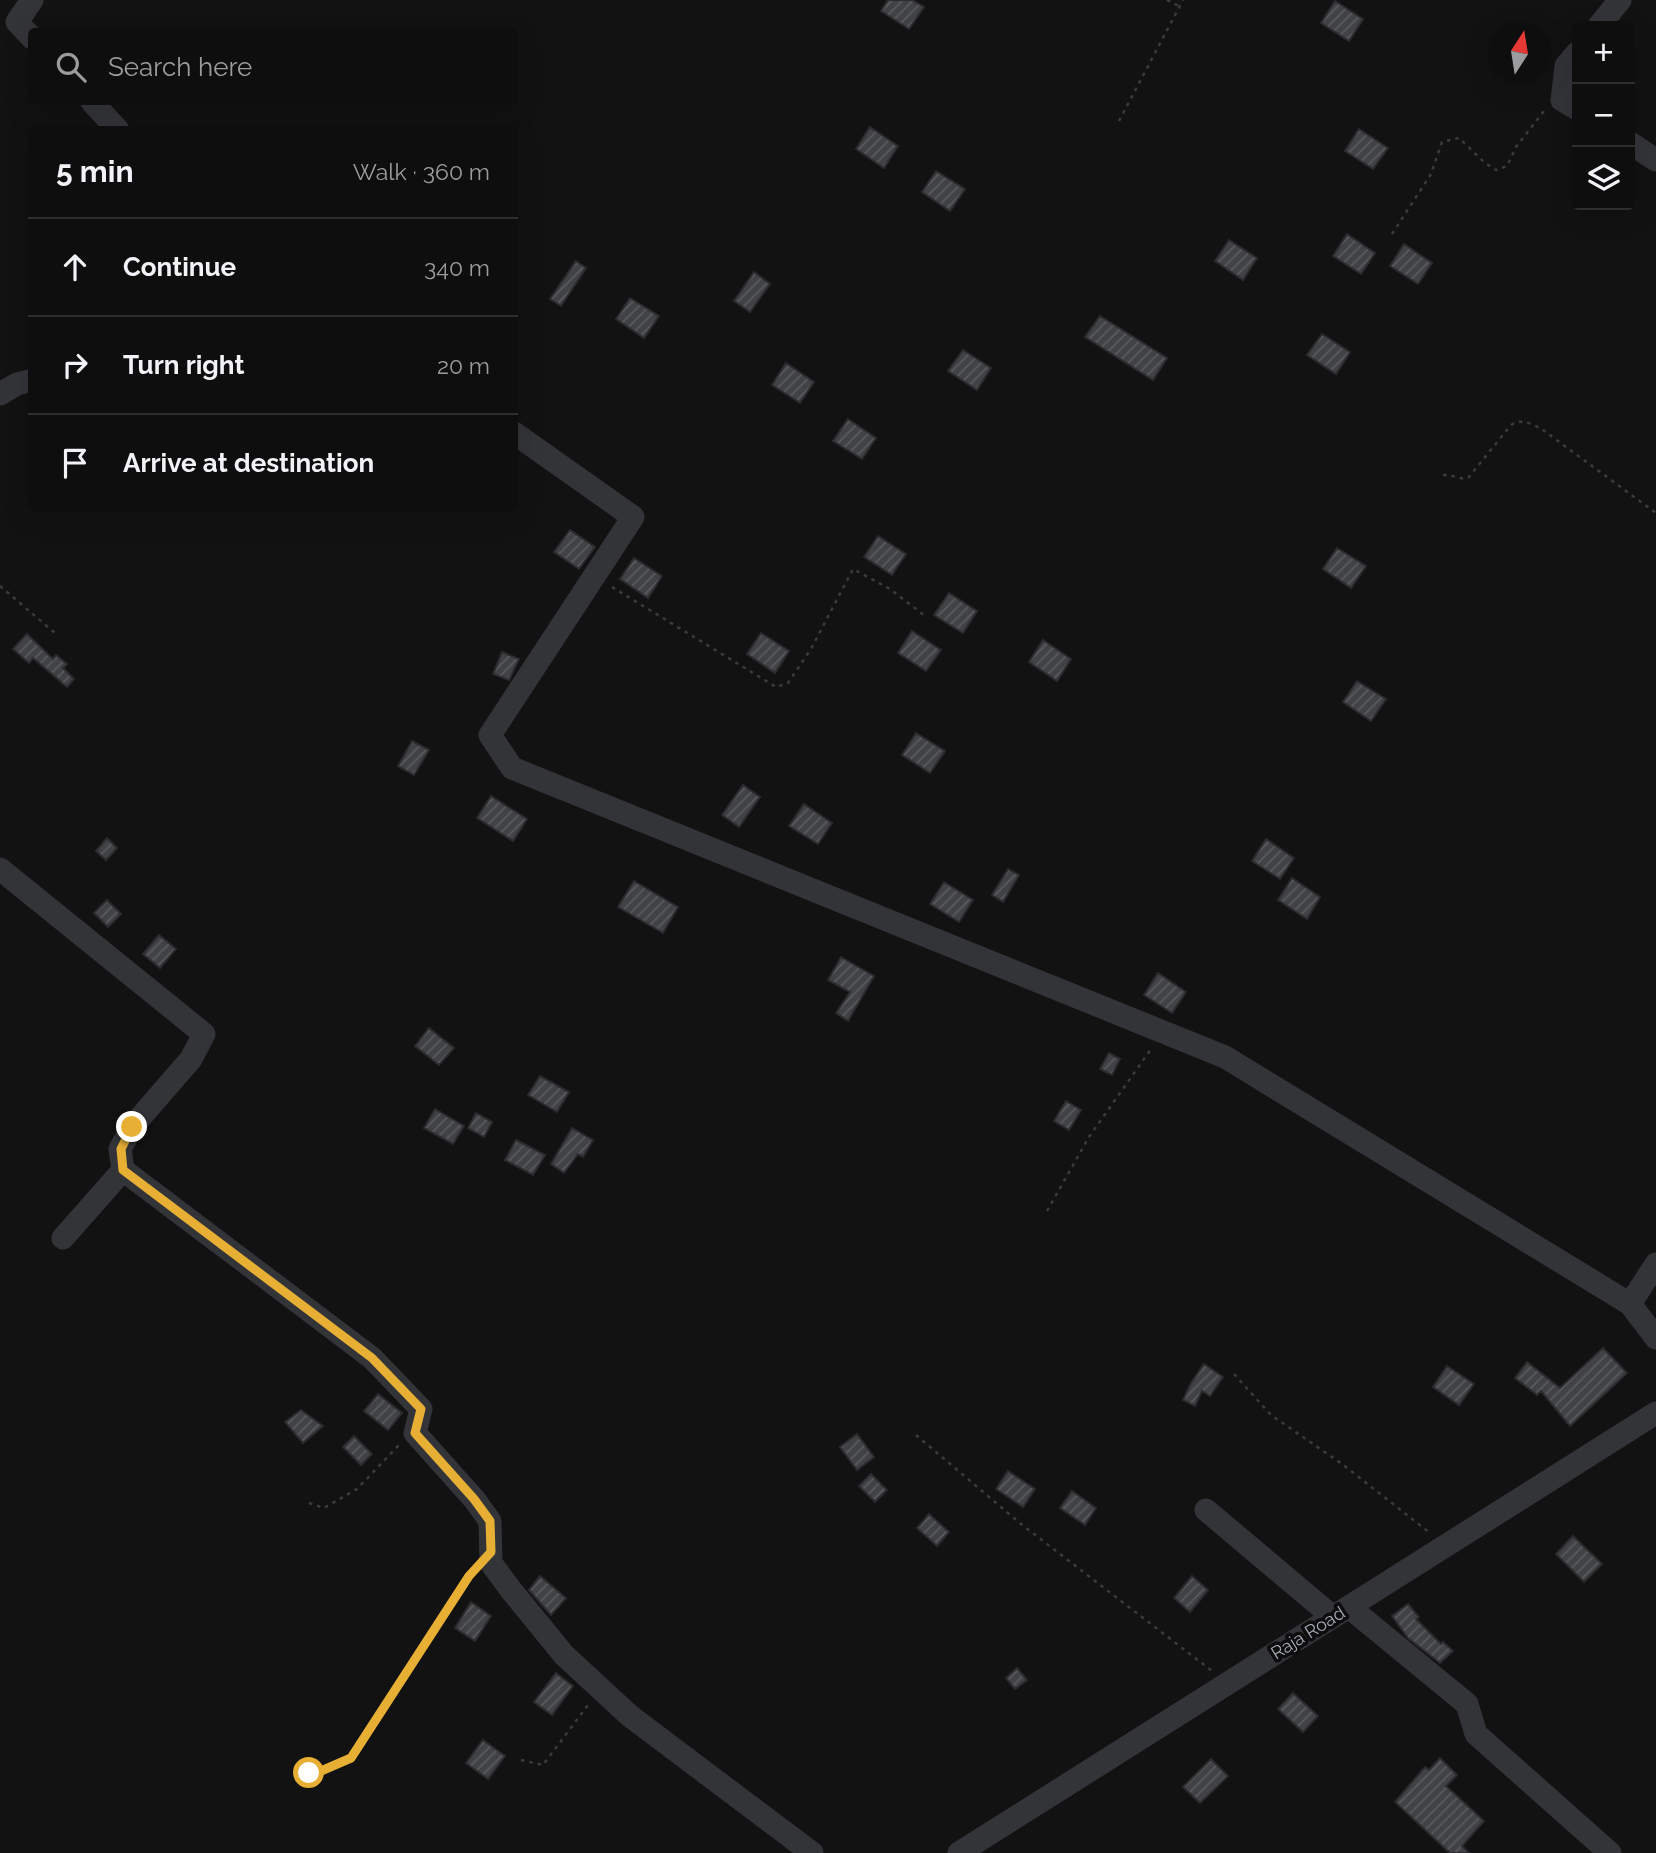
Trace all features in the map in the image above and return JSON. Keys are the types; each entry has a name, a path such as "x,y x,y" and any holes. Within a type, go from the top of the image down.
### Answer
{"street":[{"path":"16,25 32,0"},
{"path":"1603,21 1620,0"},
{"path":"1570,102 1566,66 1572,59"},
{"path":"95,105 114,126"},
{"path":"1635,146 1656,160"},
{"path":"0,394 28,381"},
{"path":"518,435 633,517 490,735 512,768 1225,1057 1630,1304 1656,1338"},
{"path":"0,869 204,1034 191,1059 132,1127 121,1149 123,1170 63,1238"},
{"path":"123,1170 372,1358 421,1409 416,1432 490,1521 491,1563 564,1655 630,1716 812,1853"},
{"path":"1630,1304 1656,1264"},
{"name":"Raja Road","path":"959,1853 1656,1413"},
{"path":"1206,1510 1467,1704 1476,1734 1610,1853"}],"path":[{"path":"1167,0 1179,6"},
{"path":"1119,121 1182,0"},
{"path":"1392,234 1431,174 1442,142 1458,138 1496,170 1507,166 1516,147 1546,108 1570,102"},
{"path":"1443,475 1450,474 1460,480 1468,478 1511,425 1526,421 1544,430 1656,513"},
{"path":"594,576 776,687 788,683 810,649 853,569 890,589 925,616"},
{"path":"0,586 55,633"},
{"path":"1047,1211 1089,1137 1147,1058 1160,1030"},
{"path":"1234,1374 1271,1415 1342,1464 1446,1546"},
{"path":"310,1503 324,1508 357,1489 393,1450 416,1432"},
{"path":"916,1435 1021,1524 1228,1683"},
{"path":"309,1773 321,1771 351,1758 469,1576 491,1552"},
{"path":"521,1760 544,1765 601,1689"}],"building":[{"path":"888,0 912,0 924,7 909,29 881,11"},
{"path":"1335,1 1363,19 1349,41 1321,23"},
{"path":"870,127 898,146 884,168 856,149"},
{"path":"1359,129 1388,148 1373,169 1345,151"},
{"path":"936,171 965,189 950,211 922,192"},
{"path":"1347,234 1375,253 1361,274 1333,256"},
{"path":"1229,240 1257,258 1243,280 1215,261"},
{"path":"1404,244 1432,263 1418,284 1390,266"},
{"path":"576,261 586,268 561,306 550,299"},
{"path":"754,272 770,284 750,312 734,301"},
{"path":"630,298 659,316 644,338 616,319"},
{"path":"1100,316 1167,358 1153,380 1085,337"},
{"path":"1322,334 1350,352 1336,374 1307,355"},
{"path":"963,350 991,368 977,390 948,371"},
{"path":"786,363 814,382 800,403 772,385"},
{"path":"848,419 876,438 862,459 833,441"},
{"path":"570,530 595,547 579,569 554,552"},
{"path":"878,536 906,554 892,575 864,557"},
{"path":"1337,548 1366,566 1351,588 1323,569"},
{"path":"634,558 662,576 648,598 620,579"},
{"path":"949,593 977,611 963,633 934,615"},
{"path":"912,631 941,650 926,671 898,653"},
{"path":"761,633 789,651 775,673 747,654"},
{"path":"27,634 53,659 56,655 67,664 63,668 74,679 67,687 33,658 29,663 13,649"},
{"path":"1043,640 1071,659 1057,681 1029,662"},
{"path":"502,652 519,659 509,680 493,674"},
{"path":"1357,681 1386,699 1371,721 1343,702"},
{"path":"916,733 945,751 930,773 902,755"},
{"path":"412,741 429,750 414,775 398,766"},
{"path":"743,785 760,797 739,827 722,815"},
{"path":"491,796 527,819 513,841 477,818"},
{"path":"804,804 832,823 818,844 789,826"},
{"path":"107,838 117,848 106,860 96,851"},
{"path":"1266,839 1294,858 1280,879 1252,861"},
{"path":"1008,869 1019,875 1003,902 992,895"},
{"path":"1292,878 1320,897 1307,919 1278,900"},
{"path":"634,881 678,907 663,933 618,907"},
{"path":"944,882 973,900 959,922 930,904"},
{"path":"107,900 121,914 108,927 94,913"},
{"path":"159,935 176,949 160,968 143,954"},
{"path":"841,957 874,976 848,1021 836,1013 850,992 828,980"},
{"path":"1158,973 1186,992 1172,1013 1144,995"},
{"path":"429,1028 454,1048 439,1065 415,1046"},
{"path":"1109,1053 1120,1059 1112,1075 1100,1069"},
{"path":"540,1076 569,1092 557,1112 528,1095"},
{"path":"1066,1101 1081,1110 1069,1130 1054,1121"},
{"path":"435,1109 464,1126 453,1144 424,1128"},
{"path":"476,1113 492,1122 484,1137 468,1128"},
{"path":"572,1128 593,1140 583,1157 578,1154 564,1173 551,1164"},
{"path":"516,1140 545,1155 533,1175 505,1160"},
{"path":"1603,1348 1627,1373 1570,1426 1541,1391 1537,1395 1515,1378 1527,1362 1560,1388"},
{"path":"1204,1364 1223,1377 1210,1396 1202,1391 1195,1406 1183,1400"},
{"path":"1447,1366 1474,1384 1459,1405 1433,1387"},
{"path":"378,1394 402,1413 388,1430 364,1411"},
{"path":"301,1410 323,1426 303,1443 285,1422"},
{"path":"857,1434 874,1457 857,1470 840,1447"},
{"path":"354,1436 372,1454 361,1465 343,1447"},
{"path":"1008,1471 1035,1489 1023,1507 996,1489"},
{"path":"871,1474 887,1490 875,1502 859,1486"},
{"path":"1072,1491 1096,1508 1085,1525 1060,1508"},
{"path":"929,1514 949,1532 937,1546 917,1528"},
{"path":"1573,1536 1602,1564 1584,1582 1556,1554"},
{"path":"540,1576 566,1598 551,1615 529,1590"},
{"path":"1192,1576 1208,1590 1190,1612 1174,1598"},
{"path":"471,1602 491,1616 475,1641 455,1628"},
{"path":"1408,1604 1419,1617 1416,1619 1441,1644 1443,1642 1453,1651 1440,1663 1408,1638 1392,1616"},
{"path":"1017,1668 1027,1680 1015,1689 1006,1678"},
{"path":"556,1673 573,1686 552,1715 534,1702"},
{"path":"1293,1693 1318,1716 1303,1732 1278,1709"},
{"path":"483,1740 505,1756 488,1779 466,1763"},
{"path":"1440,1758 1457,1775 1446,1786 1484,1821 1462,1846 1469,1853 1450,1853 1395,1802 1425,1767 1429,1770"},
{"path":"1211,1759 1228,1776 1200,1803 1183,1787"}],"route":[{"path":"132,1127 121,1149 123,1170 372,1358 421,1409 415,1433 490,1521 491,1552 469,1576 351,1758 321,1771 309,1773"}]}
